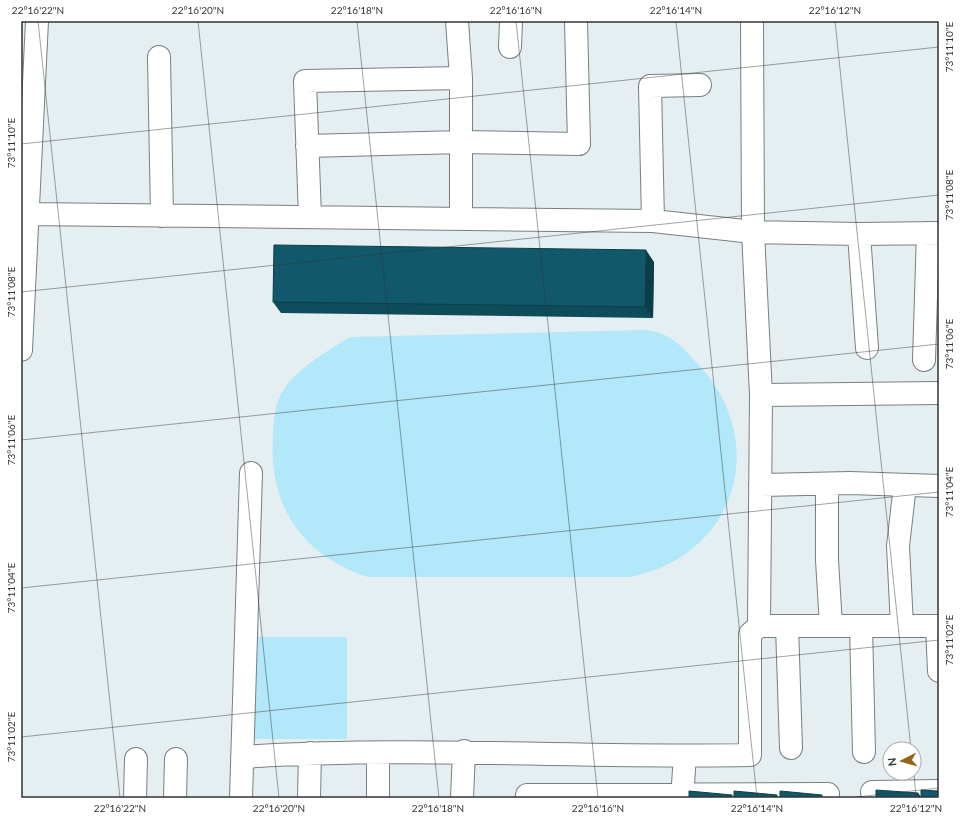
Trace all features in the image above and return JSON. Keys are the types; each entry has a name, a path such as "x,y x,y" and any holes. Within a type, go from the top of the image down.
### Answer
{"street":[{"path":"21,350 37,21"},
{"path":"457,21 461,78 461,219"},
{"path":"510,47 511,21"},
{"path":"308,146 461,142 579,144 576,21"},
{"path":"752,21 753,232 761,395 759,626"},
{"path":"159,57 162,216"},
{"path":"310,217 305,81 461,78"},
{"path":"652,221 650,86 700,85"},
{"path":"28,214 652,221 753,232 860,234 934,233 924,360"},
{"path":"860,234 868,348"},
{"path":"761,395 939,393"},
{"path":"241,798 251,472"},
{"path":"760,485 827,484 939,486"},
{"path":"827,484 827,546 831,626"},
{"path":"902,626 898,546 905,486"},
{"path":"242,757 310,753 464,751 685,756 750,755 750,634 759,626 938,626 939,671"},
{"path":"787,626 791,748"},
{"path":"860,626 864,752"},
{"path":"462,798 464,751"},
{"path":"309,798 310,753"},
{"path":"378,753 378,798"},
{"path":"682,797 685,756"},
{"path":"135,798 136,759"},
{"path":"175,798 176,759"},
{"path":"873,798 872,792 939,791"},
{"path":"527,798 527,795 682,797 828,794"}],"shaded area":[{"path":"645,330 662,334 680,345 697,363 720,394 733,427 737,460 731,492 718,521 696,546 666,565 630,577 368,577 345,568 325,556 308,541 294,524 283,505 276,484 273,461 273,436 275,412 278,400 290,381 305,367 350,337"},
{"path":"253,637 347,637 347,739 253,739"}],"building":[{"path":"274,245 646,250 645,307 273,302"},
{"path":"876,790 918,793 918,798 876,798"},
{"path":"921,790 939,791 939,798 921,798"},
{"path":"689,791 732,795 732,798 689,798"},
{"path":"734,791 777,795 777,798 734,798"},
{"path":"780,791 822,795 822,798 780,798"}]}
